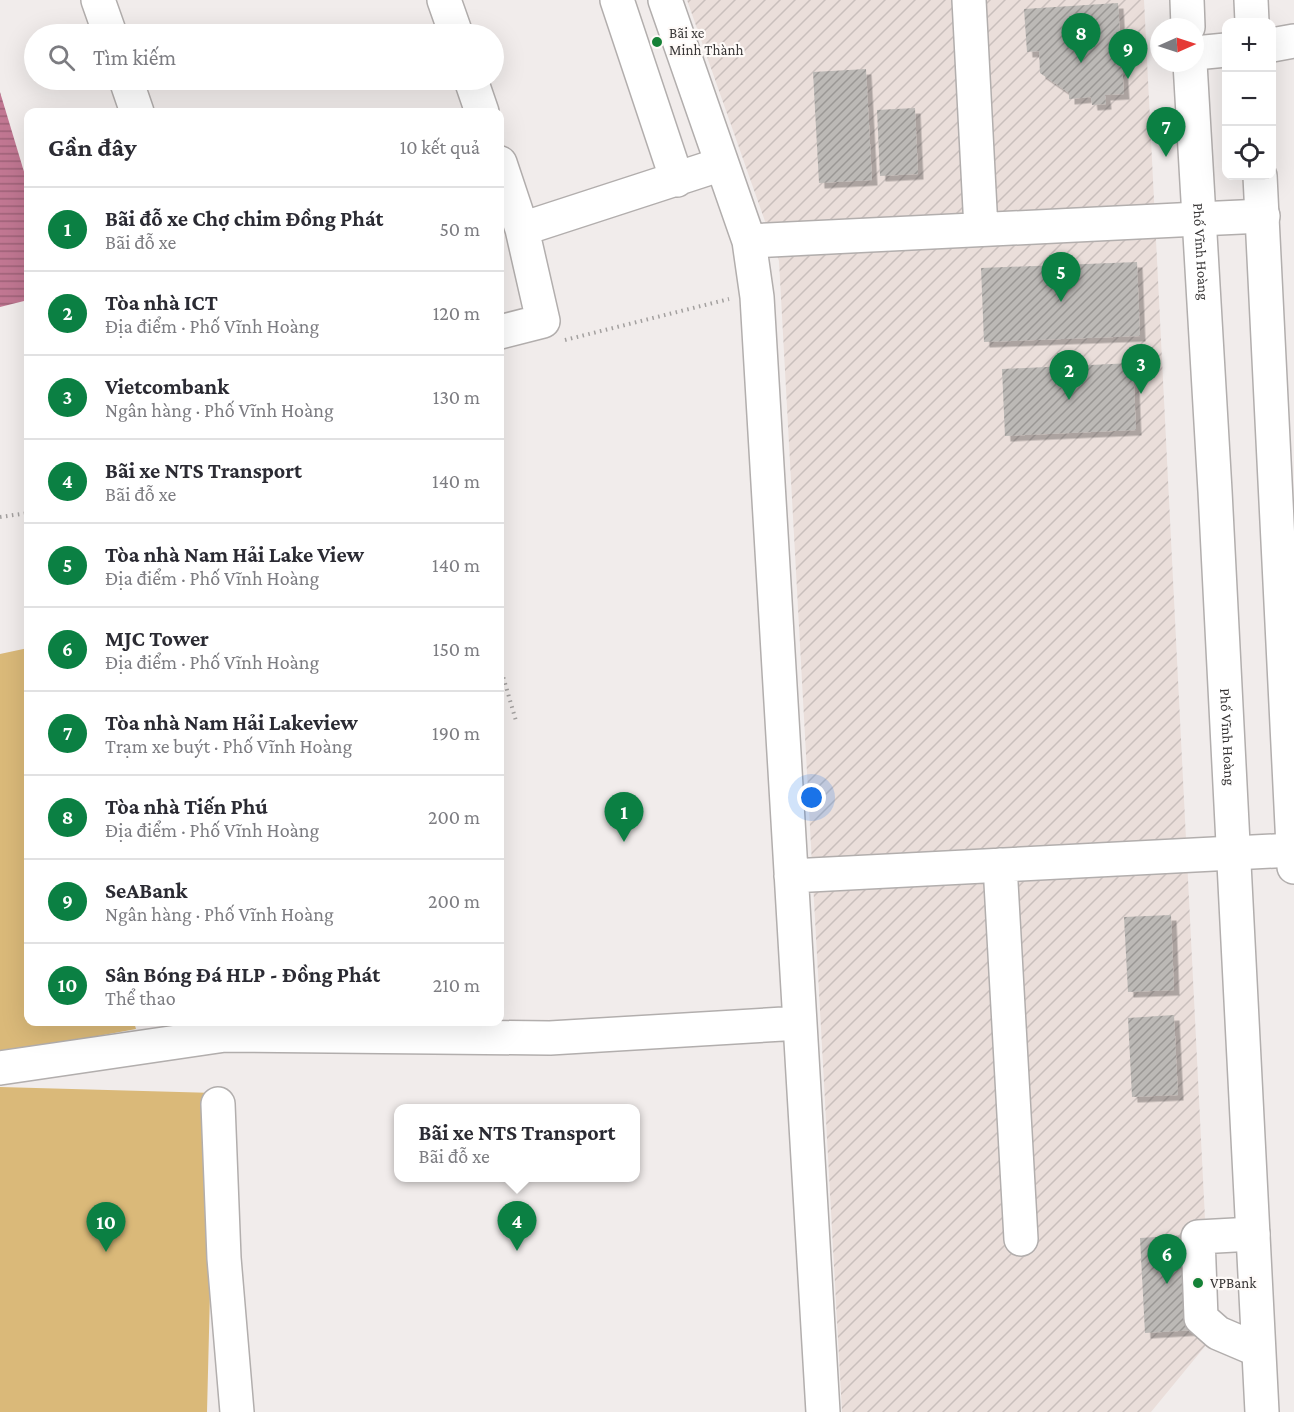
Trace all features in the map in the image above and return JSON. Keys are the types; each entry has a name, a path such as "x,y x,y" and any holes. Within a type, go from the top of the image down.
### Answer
{"street":[{"path":"98,0 106,24"},
{"path":"444,0 452,24"},
{"path":"617,0 676,180"},
{"path":"665,0 749,241 757,297 823,1412"},
{"path":"969,0 981,230"},
{"path":"1187,0 1188,18"},
{"path":"1251,0 1252,18"},
{"path":"1276,44 1294,41"},
{"path":"1204,52 1222,50"},
{"name":"Phố Vĩnh Hoàng","path":"1190,72 1215,491 1262,1412"},
{"path":"129,90 136,108"},
{"path":"474,90 481,108"},
{"path":"522,230 723,164"},
{"path":"504,176 522,230 543,321 504,331"},
{"path":"791,876 1233,853 1294,858 1260,180"},
{"path":"749,241 1263,216"},
{"path":"1000,865 1021,1239"},
{"path":"0,1068 225,1035 550,1038 800,1023"},
{"path":"218,1104 224,1258 237,1412"},
{"path":"1253,1234 1198,1237 1201,1318 1218,1333 1258,1350"}],"path":[{"path":"554,343 729,299 757,297"},
{"path":"0,517 24,514"},
{"path":"504,680 516,721"}],"shaded area":[{"path":"687,0 1144,0 1211,1339 1151,1412 842,1412 779,261"},
{"path":"0,92 24,172 24,301 0,307"},
{"path":"24,649 24,1026 135,1026 136,1029 0,1054 0,654"},
{"path":"0,1087 215,1093 207,1412 0,1412"}],"building":[{"path":"1118,3 1124,94 1105,95 1106,104 1092,105 1091,97 1069,99 1069,93 1040,73 1039,51 1027,52 1024,9"},
{"path":"866,69 872,180 819,183 813,72"},
{"path":"915,108 918,174 880,176 877,110"},
{"path":"1137,262 1140,336 984,342 981,268"},
{"path":"1133,363 1136,430 1005,436 1002,369"},
{"path":"1171,915 1174,990 1128,992 1124,917"},
{"path":"1174,1015 1178,1095 1132,1097 1128,1018"},
{"path":"1189,1235 1195,1330 1145,1333 1140,1238"}],"place":[{"name":"Bãi xe Minh Thành","path":"657,42"},
{"name":"Tòa nhà Tiến Phú","path":"1081,63"},
{"name":"SeABank","path":"1128,79"},
{"name":"Tòa nhà Nam Hải Lakeview","path":"1166,157"},
{"name":"Tòa nhà Nam Hải Lake View","path":"1061,302"},
{"name":"Vietcombank","path":"1141,394"},
{"name":"Tòa nhà ICT","path":"1069,400"},
{"name":"Bãi đỗ xe Chợ chim Đồng Phát","path":"624,842"},
{"name":"Bãi xe NTS Transport","path":"517,1251"},
{"name":"Sân Bóng Đá HLP - Đồng Phát","path":"106,1252"},
{"name":"VPBank","path":"1198,1283"},
{"name":"MJC Tower","path":"1167,1284"}]}
